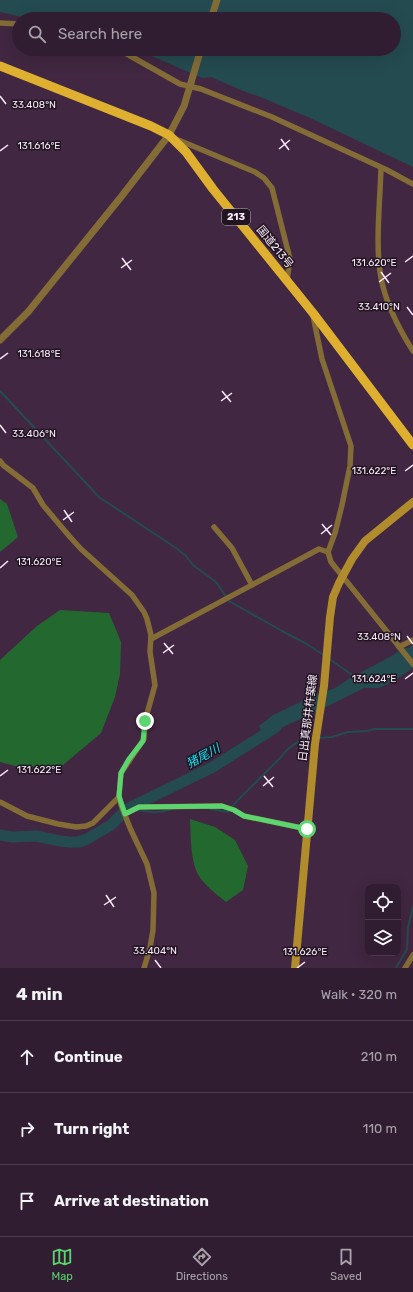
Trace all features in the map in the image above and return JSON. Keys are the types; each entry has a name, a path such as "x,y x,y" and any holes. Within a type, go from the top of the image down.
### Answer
{"highway":[{"name":"国道213号","path":"0,66 151,126 169,135 186,152 213,189 313,313 413,444"}],"main road":[{"name":"日出真那井杵築線","path":"295,968 315,744 324,686 333,596 352,559 365,541 413,502"}],"street":[{"path":"213,12 217,0"},
{"path":"0,23 12,24"},
{"path":"130,56 180,84 201,89 272,117 413,184"},
{"path":"0,340 28,312 169,135 184,106 199,56"},
{"path":"169,135 255,172 264,178 272,188 290,259 287,281"},
{"path":"381,168 379,245 381,277 388,305 413,351"},
{"path":"313,313 322,359 351,446 350,466 342,505 335,533 328,552 332,562 413,664"},
{"path":"0,461 33,488 43,505 70,537 125,589 139,604 147,619 151,635 150,652 155,686 145,721 144,739 121,773 119,797 130,828 147,864 154,893 153,930 150,948 144,968"},
{"path":"214,527 232,548 252,585"},
{"path":"150,639 319,549 328,552"},
{"path":"400,647 413,640"},
{"path":"0,802 27,816 76,827 86,826 93,823 119,797"},
{"path":"125,814 139,807 222,806 234,810 244,816 307,829"},
{"path":"405,968 413,955"}],"green space":[{"path":"0,499 7,504 18,537 0,552"},
{"path":"60,610 109,613 121,642 120,674 115,697 101,733 63,765 19,767 0,762 0,660 37,626"},
{"path":"190,819 215,827 235,840 248,866 243,890 226,902 213,892 201,879 196,870 192,851"}],"shaded area":[{"path":"0,0 413,0 413,167 310,118 263,98 211,77 202,78 152,56 401,56 401,12 12,12 12,15 0,12"},
{"path":"413,645 413,668 394,681 379,688 364,688 285,726 265,738 259,726 273,715 313,696 335,688 404,648 408,648"}],"waterway":[{"path":"0,391 99,497 176,548 186,556 193,565 216,582 229,601 324,655"},
{"path":"328,658 355,677"},
{"name":"猪尾川","path":"0,835 12,837 36,836 70,842 79,842 87,839 111,825 127,809 213,767 276,727"},
{"path":"318,738 332,737 348,732 374,729 413,729"},
{"path":"210,809 228,812 291,746 304,740 314,738"},
{"path":"138,810 155,812 172,809"},
{"path":"396,968 407,949 408,927 413,907"}],"route":[{"path":"145,721 144,739 129,759 121,773 119,796 125,814 139,807 211,805 228,807 244,816 307,829"}]}
